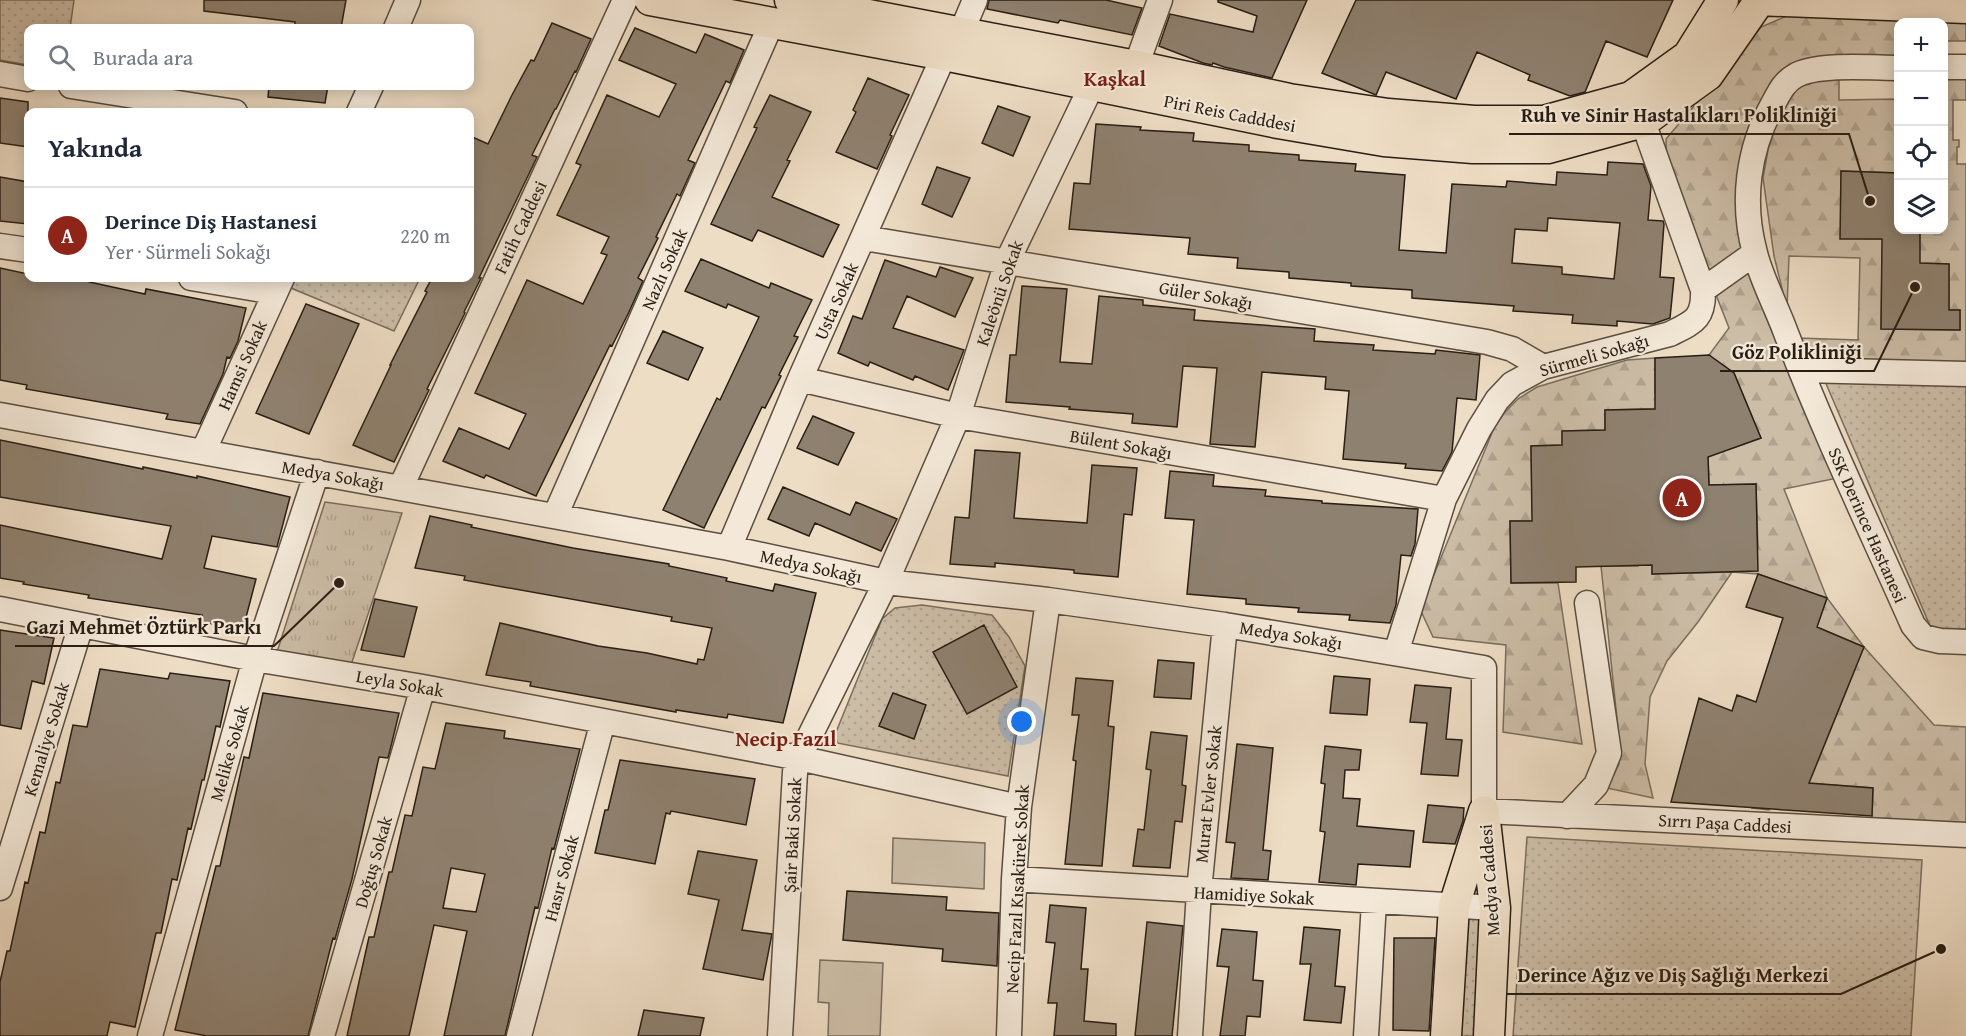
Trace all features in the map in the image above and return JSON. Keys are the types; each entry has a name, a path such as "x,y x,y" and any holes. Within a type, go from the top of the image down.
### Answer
{"main road":[{"name":"Piri Reis Cadddesi","path":"650,0 781,11 953,44 1136,66 1289,99 1388,114 1474,122 1544,121 1637,110 1688,56 1723,0"},
{"name":"Piri Reis Cadddesi","path":"953,44 1092,85 1278,123 1372,139 1473,148 1548,148 1637,110 1708,75 1759,0"},
{"path":"1759,0 1951,5"},
{"name":"Medya Caddesi","path":"1446,1036 1454,906 1484,811"},
{"name":"Medya Caddesi","path":"1484,811 1495,908 1489,1036"}],"street":[{"path":"398,24 408,0"},
{"name":"Fatih Caddesi","path":"401,487 625,0"},
{"name":"Usta Sokak","path":"729,548 800,379 975,0"},
{"path":"1092,85 1136,66 1160,0"},
{"name":"Nazlı Sokak","path":"555,516 781,11"},
{"path":"1948,67 1966,67"},
{"name":"SSK Derince Hastanesi","path":"1894,68 1817,69 1794,76 1786,83 1765,117 1754,147 1748,177 1748,215 1755,253 1800,370 1913,625 1923,637 1966,642"},
{"path":"0,74 24,78"},
{"name":"Kaleönü Sokak","path":"886,582 958,416 1007,262 1092,85"},
{"path":"96,90 211,108"},
{"path":"361,108 369,90"},
{"path":"1637,110 1703,290 1755,253"},
{"name":"Güler Sokağı","path":"864,238 1487,342 1512,349 1543,367"},
{"path":"0,246 24,249"},
{"path":"241,282 278,285"},
{"name":"Hamsi Sokak","path":"203,452 278,285"},
{"name":"Sürmeli Sokağı","path":"1396,652 1444,499 1479,429 1497,400 1512,384 1543,367 1670,334 1686,326 1699,317 1704,305 1703,290"},
{"path":"1800,370 1966,374"},
{"name":"Bülent Sokağı","path":"800,379 958,416 1444,499"},
{"name":"Medya Sokağı","path":"0,415 729,548 886,582 1048,600 1225,625 1484,668 1484,811"},
{"name":"Melike Sokak","path":"150,1036 255,658 317,472"},
{"name":"Şair Baki Sokak","path":"780,1036 795,772 799,758 886,582"},
{"name":"Necip Fazıl Kısakürek Sokak","path":"1009,1036 1014,879 1019,807 1048,600"},
{"path":"1567,816 1596,785 1609,753 1587,603"},
{"name":"Leyla Sokak","path":"0,609 799,758 1019,807"},
{"name":"Kemaliye Sokak","path":"0,888 81,625"},
{"name":"Murat Evler Sokak","path":"1190,1036 1199,891 1225,625"},
{"name":"Doğuş Sokak","path":"322,1036 423,687"},
{"name":"Hasır Sokak","path":"519,1036 603,721"},
{"name":"Sırrı Paşa Caddesi","path":"1484,811 1966,835"},
{"name":"Hamidiye Sokak","path":"1014,879 1495,908"},
{"path":"1366,1036 1374,902"}],"green space":[{"path":"0,0 74,0 71,24 24,24 24,64 0,60"},
{"path":"1796,12 1924,18 1894,18 1894,68 1817,69 1795,76 1786,83 1760,128 1750,163 1747,200 1755,254 1764,281 1847,476 1784,489 1827,598 1758,574 1732,572 1732,549 1758,548 1756,484 1709,485 1707,426 1676,426 1675,408 1605,410 1605,430 1562,431 1562,449 1560,445 1531,446 1532,500 1537,500 1537,521 1510,521 1511,583 1558,583 1582,744 1503,732 1506,645 1433,637 1420,609 1494,428 1518,399 1537,387 1627,360 1655,358 1655,393 1690,397 1712,408 1729,449 1761,438 1734,373 1709,355 1729,328 1667,170 1666,139 1761,27"},
{"path":"1948,19 1966,20 1966,41 1948,41"},
{"path":"1948,78 1966,78 1966,100 1953,100 1953,140 1959,140 1957,164 1966,164 1966,365 1815,362 1799,338 1858,340 1860,258 1789,256 1787,309 1774,256 1763,178 1768,150 1779,115 1801,85 1817,79 1839,79 1839,100 1894,99 1894,173 1841,171 1841,238 1919,240 1920,234 1948,234","holes":["1882,262 1949,264 1949,310 1960,310 1960,330 1881,329"]},
{"path":"294,282 418,282 394,331 291,288"},
{"path":"1824,379 1966,380 1966,629 1931,628"},
{"path":"325,502 402,513 351,665 277,652"},
{"path":"1639,561 1652,561 1652,574 1732,572 1698,622 1667,661 1650,697 1645,764 1653,798 1607,788 1619,764 1618,728 1601,566 1638,566"},
{"path":"1827,598 1864,647 1934,725 1966,727 1966,825 1872,818 1873,788 1774,781 1769,810 1752,808","holes":["1830,633 1864,647 1812,775 1779,760"]},
{"path":"922,605 992,615 1009,637 1025,666 1008,776 832,742 882,619 895,608"},
{"path":"1527,837 1922,860 1911,1036 1513,1036"},
{"path":"893,838 985,843 984,889 892,883"},
{"path":"1462,914 1485,916 1478,1036 1456,1036"},
{"path":"820,960 883,963 880,1036 828,1036 829,1003 818,1002"}],"building":[{"path":"204,0 346,0 342,24 295,24 295,22 204,11"},
{"path":"989,0 1106,0 1142,8 1132,35 1060,20 1058,23 987,9"},
{"path":"1218,0 1307,0 1272,78 1213,63 1212,65 1203,63 1159,46 1170,14 1253,32 1257,16 1218,2"},
{"path":"1356,0 1673,0 1647,57 1606,41 1585,92 1570,96 1528,80 1530,75 1477,52 1456,99 1386,72 1376,95 1322,73"},
{"path":"552,23 591,39 532,155 537,157 394,462 353,445 430,282 474,282 474,138 488,144 531,60 534,61"},
{"path":"635,28 696,53 705,34 744,50 730,83 726,81 688,160 695,163 680,196 677,194 656,237 658,238 638,278 643,281 628,314 612,346 610,345 536,496 486,475 484,478 443,461 459,428 509,449 526,414 475,393 527,280 583,304 607,255 601,253 609,237 557,215 581,165 576,163 607,95 659,117 676,84 619,60"},
{"path":"868,78 909,95 877,169 836,152 856,112 853,110"},
{"path":"269,90 327,90 325,103 268,97"},
{"path":"770,95 811,112 772,197 839,225 823,257 758,230 752,241 711,224 757,128 754,127"},
{"path":"0,98 28,102 28,108 24,108 24,146 0,143"},
{"path":"998,106 1030,117 1013,156 982,143"},
{"path":"1096,124 1141,127 1140,130 1194,133 1193,141 1249,145 1249,151 1299,155 1299,160 1356,164 1355,171 1405,175 1399,250 1446,253 1452,184 1506,187 1507,181 1556,185 1557,172 1607,175 1608,162 1643,164 1651,186 1648,220 1663,221 1664,224 1660,277 1674,278 1670,318 1653,324 1617,321 1617,326 1572,323 1573,315 1513,311 1514,306 1412,298 1412,290 1351,286 1351,283 1289,278 1289,272 1237,268 1238,258 1188,254 1190,238 1069,229 1074,183 1090,184","holes":["1548,218 1620,223 1614,279 1562,274 1562,267 1512,263 1515,229 1547,231"]},
{"path":"937,167 970,178 952,217 922,204"},
{"path":"1841,171 1894,173 1894,234 1920,234 1920,263 1949,264 1949,310 1960,310 1960,330 1881,329 1882,239 1840,239"},
{"path":"0,177 24,181 24,224 0,221"},
{"path":"701,259 769,288 771,283 812,300 794,336 798,337 779,375 781,376 765,408 762,407 704,528 663,510 717,398 720,400 759,317 728,304 726,308 685,291"},
{"path":"885,260 936,277 940,267 973,278 955,317 907,296 893,328 964,350 948,390 915,376 913,380 870,362 868,366 838,353 853,316 862,319"},
{"path":"0,268 24,273 24,282 89,282 145,294 146,289 246,308 238,341 230,358 227,357 223,374 200,424 166,419 168,414 26,389 27,385 0,380"},
{"path":"1022,286 1067,289 1060,362 1092,364 1099,296 1143,300 1143,305 1195,310 1194,320 1315,329 1314,341 1374,345 1373,350 1435,354 1436,350 1480,355 1476,400 1457,398 1452,452 1442,471 1405,468 1406,464 1343,459 1349,391 1325,389 1326,377 1262,372 1255,447 1210,444 1217,368 1183,366 1177,427 1132,423 1133,414 1006,402 1010,355 1016,355"},
{"path":"306,304 359,324 309,434 256,413"},
{"path":"663,331 703,348 688,380 647,363"},
{"path":"1709,355 1734,373 1761,438 1708,457 1709,485 1756,484 1758,571 1652,574 1652,565 1576,567 1576,582 1511,583 1510,521 1532,521 1531,446 1562,445 1562,431 1605,430 1605,410 1655,409 1655,358"},
{"path":"813,416 854,433 838,465 797,448"},
{"path":"0,440 143,469 143,467 197,478 197,476 290,497 277,547 212,536 204,568 256,579 243,629 200,622 202,615 88,598 89,595 0,578 0,525 162,559 171,526 0,497"},
{"path":"975,450 1020,453 1014,518 1087,523 1092,465 1137,468 1132,515 1124,514 1118,577 1074,573 1074,570 995,563 995,567 950,564 955,517 969,518"},
{"path":"1170,471 1214,475 1213,486 1266,490 1265,496 1322,501 1322,503 1418,509 1415,544 1411,556 1401,555 1396,605 1390,623 1349,620 1350,615 1298,612 1299,608 1246,604 1246,599 1187,594 1194,520 1165,518"},
{"path":"783,487 850,515 856,502 897,519 881,551 815,523 809,536 768,519"},
{"path":"430,516 573,548 669,564 669,566 727,578 726,581 773,591 775,584 816,593 783,723 728,714 727,718 676,710 676,712 530,686 531,682 486,675 500,623 598,646 647,653 697,664 698,659 704,660 712,628 671,621 672,617 464,580 465,576 415,568"},
{"path":"1758,574 1827,598 1817,627 1864,647 1809,783 1873,788 1872,816 1671,802 1699,698 1732,711 1737,695 1756,702 1783,618 1746,607"},
{"path":"375,599 417,607 404,657 361,650"},
{"path":"984,625 1017,687 967,714 933,652"},
{"path":"0,630 54,638 44,684 32,681 21,729 0,725"},
{"path":"1158,660 1194,663 1191,699 1154,697"},
{"path":"100,669 168,679 170,673 230,681 220,727 216,726 191,829 188,828 177,880 172,879 161,933 156,933 135,1027 110,1022 107,1036 0,1036 0,982 7,951 10,951 25,882 28,883 40,832 45,833 56,782 60,783 73,725 87,727"},
{"path":"1334,676 1370,679 1367,715 1330,713"},
{"path":"1076,678 1113,681 1108,726 1114,727 1102,866 1065,864 1079,715 1072,715"},
{"path":"1415,685 1451,688 1446,739 1462,740 1458,776 1421,774 1427,723 1410,722"},
{"path":"263,693 399,713 388,758 379,757 352,879 335,939 333,938 308,1036 207,1036 175,1030 216,866 220,866 244,757 249,758"},
{"path":"893,693 926,705 914,739 879,726"},
{"path":"446,723 505,731 504,738 580,749 538,908 535,907 505,1036 444,1036 467,931 434,925 409,1036 347,1036 369,937 374,937 405,815 412,816 423,767 435,769","holes":["451,868 485,874 476,912 443,908"]},
{"path":"1151,732 1187,736 1182,785 1186,786 1182,822 1175,821 1170,868 1133,866 1138,829 1144,830 1151,770 1146,769"},
{"path":"1237,744 1273,748 1263,850 1271,851 1268,880 1231,878 1235,843 1226,842"},
{"path":"1325,746 1361,750 1359,770 1345,770 1343,798 1360,799 1357,826 1414,831 1410,867 1358,864 1356,885 1319,882 1325,832 1320,831 1325,784 1321,783"},
{"path":"620,760 755,779 746,825 671,811 670,814 666,813 655,864 595,853"},
{"path":"1428,805 1464,808 1463,821 1455,844 1423,842"},
{"path":"698,851 757,860 742,930 772,934 763,980 703,969 719,900 688,894"},
{"path":"847,891 947,897 946,910 999,913 997,966 942,961 943,949 843,940"},
{"path":"1050,905 1086,908 1081,969 1088,969 1084,1021 1116,1024 1116,1036 1054,1036 1057,1003 1048,1003 1055,943 1046,942"},
{"path":"1147,922 1183,926 1172,1036 1135,1036"},
{"path":"1304,927 1340,930 1335,986 1345,987 1341,1023 1304,1020 1311,964 1300,964"},
{"path":"1222,929 1257,932 1253,980 1263,981 1260,1017 1247,1016 1245,1036 1220,1036 1229,967 1217,966"},
{"path":"1394,938 1435,938 1429,1031 1393,1030"},
{"path":"644,1010 704,1018 700,1036 638,1036"}],"place":[{"name":"Ruh ve Sinir Hastalıkları Polikliniği","path":"1870,201"},
{"name":"Göz Polikliniği","path":"1915,287"},
{"name":"Derince Diş Hastanesi","path":"1682,498"},
{"name":"Gazi Mehmet Öztürk Parkı","path":"339,583"},
{"name":"Derince Ağız ve Diş Sağlığı Merkezi","path":"1941,949"}],"district":[{"name":"Kaşkal","path":"1115,78"},
{"name":"Necip Fazıl","path":"786,738"}]}
